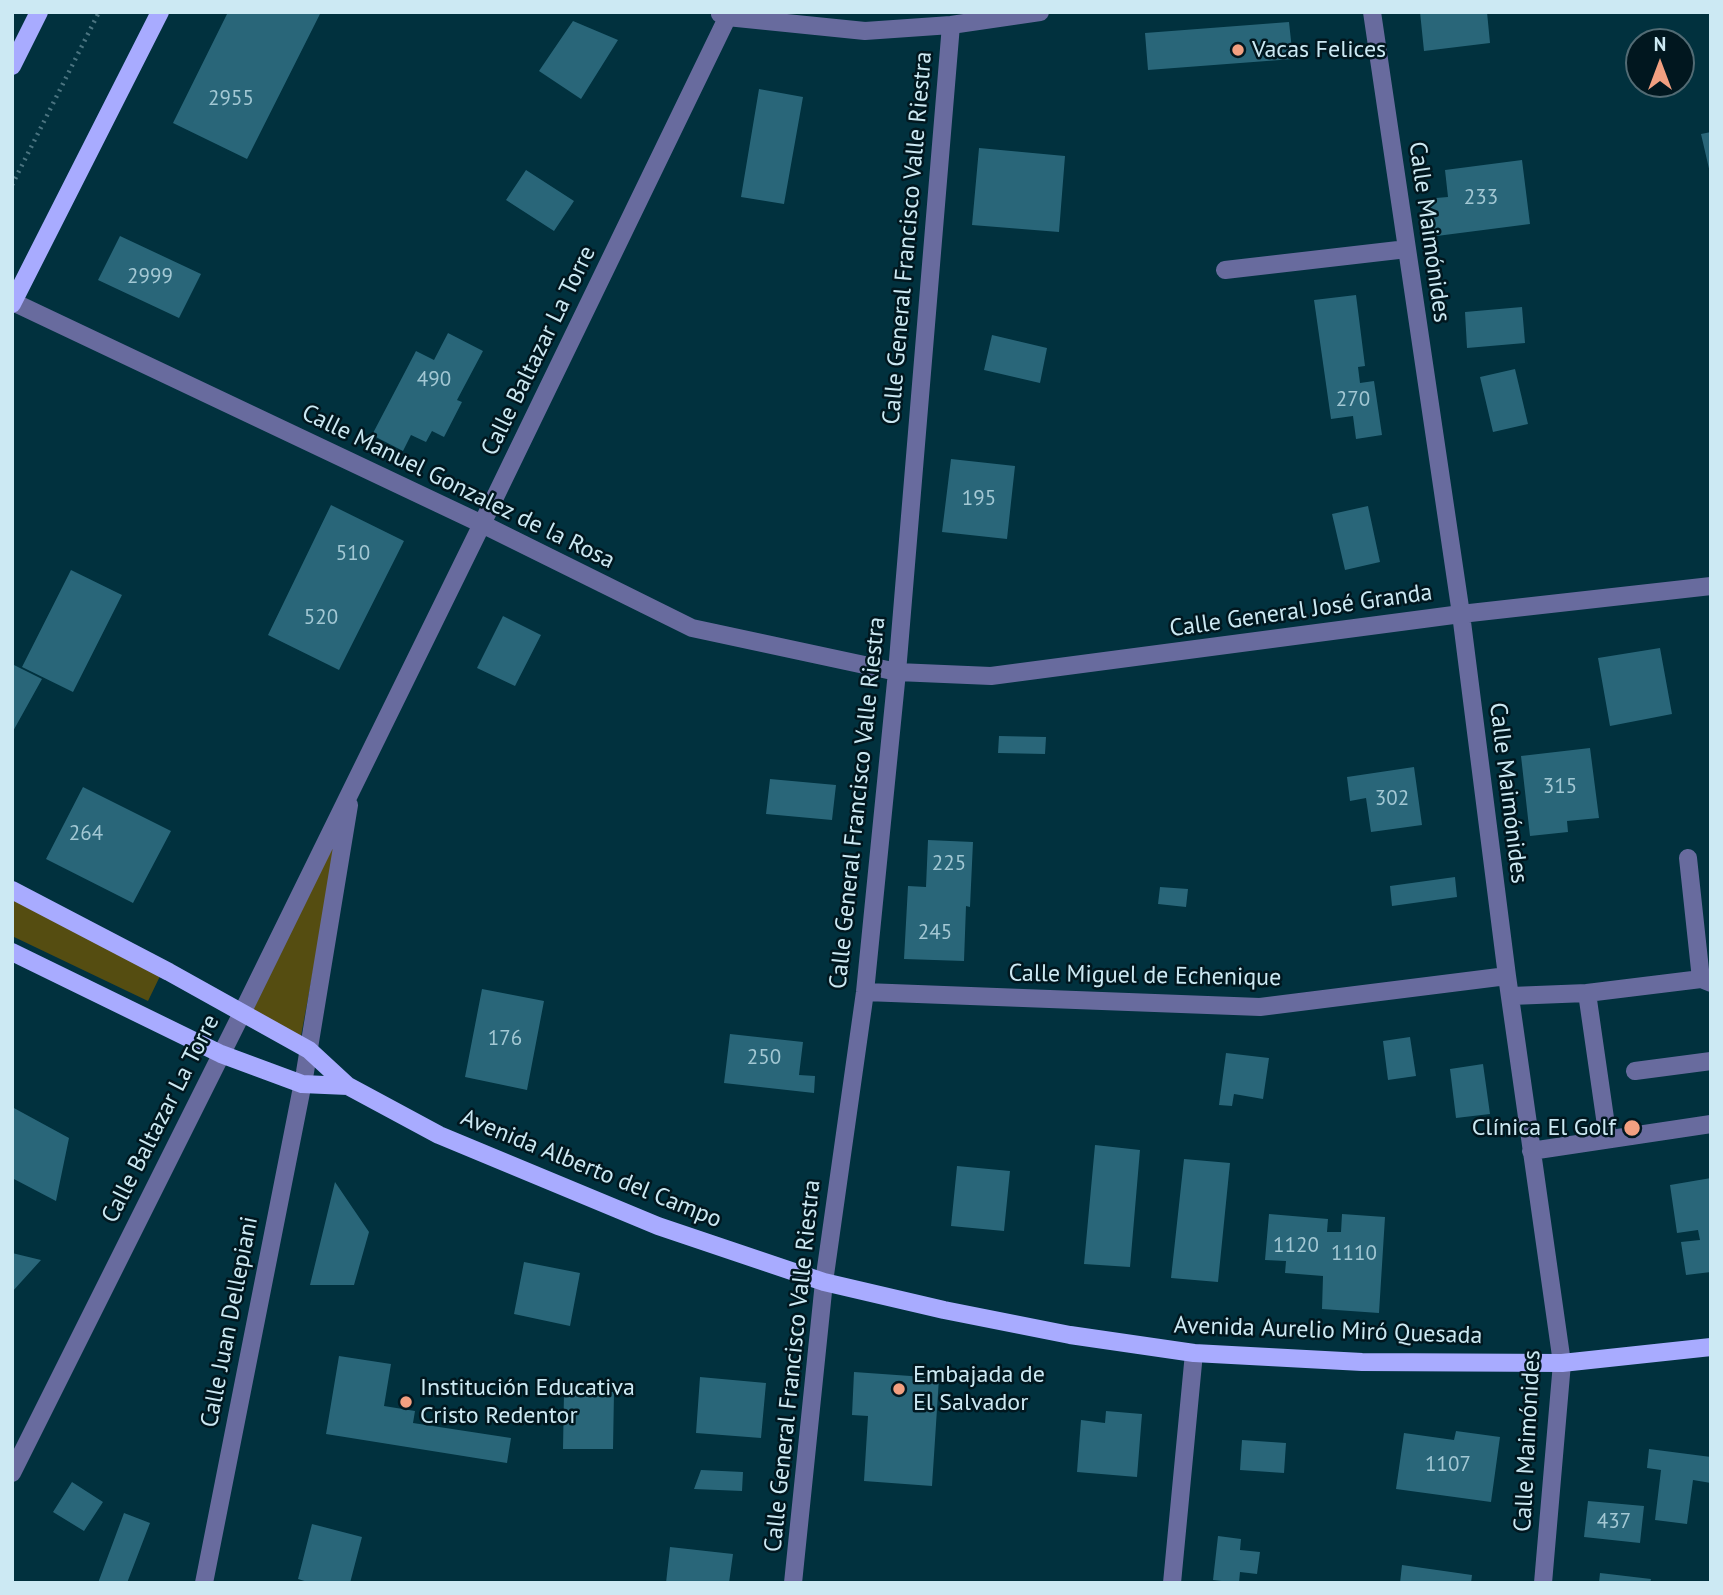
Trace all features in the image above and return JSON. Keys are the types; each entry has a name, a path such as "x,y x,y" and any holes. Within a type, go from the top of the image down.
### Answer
{"main road":[{"path":"12,66 39,12"},
{"path":"13,303 160,12"},
{"name":"Avenida Alberto del Campo","path":"12,890 169,972 309,1051 348,1086 439,1135 645,1221 824,1282"},
{"name":"Avenida Alberto del Campo","path":"12,952 220,1054 304,1078 348,1086"},
{"name":"Avenida Aurelio Miró Quesada","path":"824,1282 1070,1335 1194,1353 1362,1362 1562,1363 1711,1347"}],"street":[{"path":"724,14 865,31 951,25 1040,12"},
{"name":"Calle Maimónides","path":"1372,12 1461,614 1507,976 1562,1363 1543,1583"},
{"name":"Calle Baltazar La Torre","path":"12,1473 482,524 724,14"},
{"name":"Calle General Francisco Valle Riestra","path":"793,1583 824,1282 865,992 897,672 951,25"},
{"path":"1225,270 1407,249"},
{"name":"Calle Manuel Gonzalez de la Rosa","path":"13,303 482,524 692,628 897,672"},
{"name":"Calle General José Granda","path":"897,672 991,676 1461,614 1711,586"},
{"name":"Calle Baltazar La Torre","path":"304,1078 352,785"},
{"path":"1511,996 1587,993 1706,981 1688,858"},
{"name":"Calle Miguel de Echenique","path":"865,992 1260,1007 1507,976"},
{"path":"1587,993 1608,1139"},
{"path":"1635,1071 1711,1061"},
{"name":"Calle Juan Dellepiani","path":"204,1583 304,1078"},
{"path":"1531,1151 1711,1124"},
{"path":"1172,1583 1194,1353"}],"path":[{"path":"12,185 99,12"}],"shaded area":[{"path":"342,816 301,1036 248,1014"},
{"path":"12,898 162,972 148,1001 12,936"}],"building":[{"path":"228,12 321,12 247,159 173,123"},
{"path":"1420,12 1487,12 1490,43 1424,51"},
{"path":"573,21 618,40 581,99 539,71"},
{"path":"1289,22 1293,59 1148,70 1145,33"},
{"path":"759,89 803,97 784,204 741,197"},
{"path":"1711,132 1711,173 1710,173 1701,134"},
{"path":"979,148 1065,156 1059,232 972,225"},
{"path":"1522,160 1530,224 1429,237 1424,199 1448,197 1445,170"},
{"path":"526,170 574,201 554,231 506,200"},
{"path":"120,236 201,274 179,318 98,280"},
{"path":"1356,295 1365,366 1358,367 1360,383 1374,381 1382,435 1356,439 1353,416 1331,419 1314,300"},
{"path":"1522,307 1525,343 1467,348 1465,312"},
{"path":"448,333 483,351 457,400 462,402 444,437 432,431 426,442 411,435 403,451 372,435 416,351 434,360"},
{"path":"992,335 1047,348 1040,383 984,370"},
{"path":"1515,369 1528,424 1493,432 1480,377"},
{"path":"951,459 1015,466 1007,539 942,532"},
{"path":"331,505 404,541 339,670 268,635"},
{"path":"1368,506 1380,562 1345,570 1332,514"},
{"path":"71,570 122,595 73,692 22,667"},
{"path":"503,616 541,635 515,686 477,668"},
{"path":"1660,648 1672,714 1610,726 1598,658"},
{"path":"12,664 42,679 12,733"},
{"path":"999,736 1046,737 1045,754 998,753"},
{"path":"1590,748 1599,818 1567,821 1568,832 1530,836 1521,756"},
{"path":"1414,767 1422,825 1371,832 1366,798 1350,801 1347,777"},
{"path":"770,779 836,785 832,820 766,814"},
{"path":"83,787 171,831 133,903 46,859"},
{"path":"928,840 973,842 970,907 966,906 964,961 904,959 908,886 926,887"},
{"path":"1455,877 1457,897 1392,906 1390,886"},
{"path":"1160,887 1188,889 1186,907 1158,904"},
{"path":"482,989 544,1001 527,1090 465,1077"},
{"path":"730,1034 803,1042 799,1075 815,1076 814,1093 724,1083"},
{"path":"1410,1037 1416,1076 1388,1080 1383,1041"},
{"path":"1226,1053 1269,1058 1263,1099 1234,1094 1232,1106 1219,1105"},
{"path":"1483,1064 1490,1114 1456,1118 1450,1069"},
{"path":"12,1107 69,1138 56,1201 12,1178"},
{"path":"1095,1145 1140,1150 1130,1267 1084,1264"},
{"path":"1184,1159 1230,1163 1218,1282 1171,1278"},
{"path":"957,1166 1010,1171 1004,1231 951,1226"},
{"path":"1711,1178 1711,1272 1686,1275 1681,1242 1700,1240 1698,1230 1677,1233 1670,1185"},
{"path":"335,1182 369,1232 354,1285 310,1285"},
{"path":"1269,1214 1328,1219 1327,1232 1341,1232 1342,1214 1385,1217 1379,1313 1322,1309 1323,1276 1285,1273 1286,1261 1265,1260"},
{"path":"12,1253 41,1260 12,1292"},
{"path":"524,1262 580,1273 570,1326 514,1314"},
{"path":"339,1356 391,1364 384,1406 415,1411 413,1423 511,1438 507,1463 326,1434"},
{"path":"854,1372 939,1378 932,1486 864,1481 868,1416 852,1415"},
{"path":"700,1377 766,1383 761,1438 696,1433"},
{"path":"564,1392 614,1392 613,1449 563,1449"},
{"path":"1106,1411 1142,1414 1137,1477 1077,1472 1081,1420 1105,1423"},
{"path":"1456,1431 1500,1437 1491,1502 1396,1489 1404,1433 1454,1440"},
{"path":"1242,1440 1286,1443 1284,1473 1240,1470"},
{"path":"1649,1449 1711,1457 1711,1483 1693,1480 1687,1524 1655,1520 1661,1470 1647,1468"},
{"path":"701,1470 743,1472 742,1491 694,1489"},
{"path":"72,1482 103,1502 84,1531 53,1512"},
{"path":"1588,1501 1644,1506 1640,1543 1584,1537"},
{"path":"124,1513 150,1523 127,1583 98,1583"},
{"path":"312,1524 362,1537 350,1583 311,1583 298,1579"},
{"path":"1218,1536 1241,1539 1240,1550 1260,1552 1257,1574 1240,1572 1239,1583 1213,1580"},
{"path":"670,1547 733,1554 729,1583 666,1583"},
{"path":"1402,1565 1472,1575 1471,1583 1400,1583"},
{"path":"1600,1573 1651,1579 1650,1583 1599,1583"}],"place":[{"name":"Vacas Felices","path":"1238,50"},
{"name":"Clínica El Golf","path":"1632,1128"},
{"name":"Embajada de El Salvador","path":"899,1389"},
{"name":"Institución Educativa Cristo Redentor","path":"406,1402"}]}
